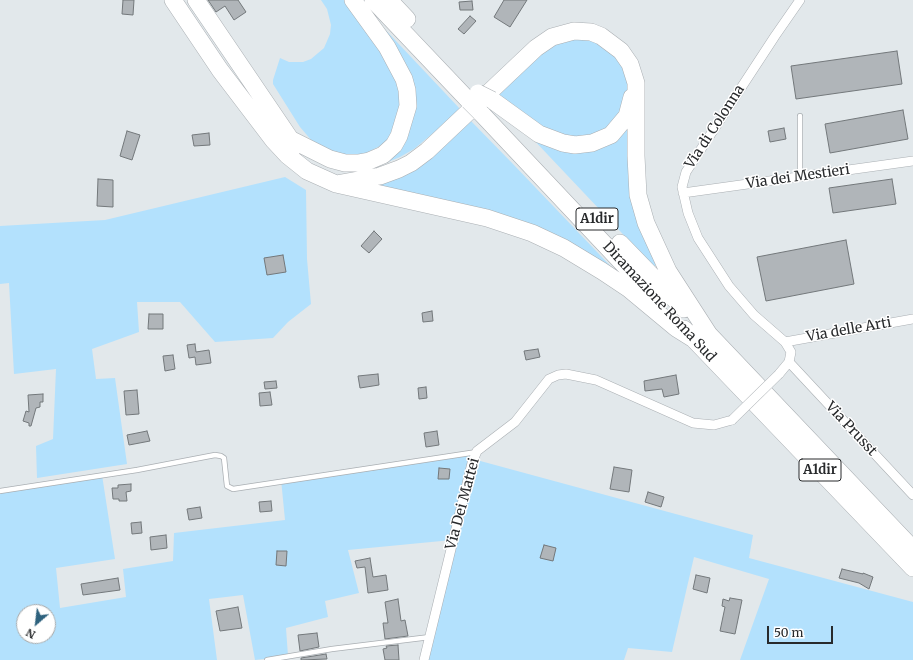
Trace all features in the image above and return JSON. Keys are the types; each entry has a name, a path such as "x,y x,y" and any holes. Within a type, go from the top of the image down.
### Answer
{"highway":[{"path":"173,0 220,70 274,141 287,155 307,171 336,184 487,218 532,233 564,248 602,271 629,290 676,328 700,336"},
{"path":"196,0 288,138 302,154 329,171 357,179"},
{"path":"288,138 330,159 352,163 369,161 383,154 394,144 399,136 408,106 407,90 404,79 388,47 353,0"},
{"name":"Diramazione Roma Sud","path":"373,0 481,102"},
{"name":"Diramazione Roma Sud","path":"390,0 481,102 700,336 913,568"},
{"path":"336,184 387,174 416,159 427,151 536,48 558,35 583,31 604,37 621,51 630,64 638,93 636,156 637,179 638,194 644,216 651,236 700,336"},
{"path":"481,102 539,134 563,143 586,144 605,139 615,132 624,121 631,105 634,77"},
{"name":"Diramazione Roma Sud","path":"700,336 913,549"}],"street":[{"name":"Via di Colonna","path":"785,342 754,315 729,286 698,238 688,213 682,187 686,172 800,0"},
{"name":"Via dei Mestieri","path":"683,193 913,161"},
{"name":"Via delle Arti","path":"785,342 913,319"},
{"path":"785,342 791,352 790,362"},
{"name":"Via Dei Mattei","path":"424,660 470,471 477,451 515,422 549,380 558,375 577,375 596,380 693,423 714,425 732,420 790,362"},
{"name":"Via Prusst","path":"790,362 913,495"}],"lane":[{"path":"800,116 800,177"},
{"path":"0,492 215,455 224,458 227,486 233,489 477,451"},
{"path":"267,660 332,649 430,636"}],"shaded area":[{"path":"321,0 346,0 390,64 400,93 400,117 386,143 364,154 353,156 340,155 312,141 300,127 273,84 280,58 289,62 303,62 311,59 324,48 330,34 331,25 327,9"},
{"path":"363,6 461,110 414,149 400,157 378,166 404,144 414,114"},
{"path":"571,39 591,40 611,51 623,67 629,88 625,109 603,134 565,141 495,96 551,44"},
{"path":"470,120 620,276 578,252 367,185"},
{"path":"626,126 630,128 640,228 656,265 654,267 531,137 549,145"},
{"path":"285,177 306,190 307,259 311,304 288,322 273,338 215,342 180,302 137,302 139,332 92,349 96,379 115,378 127,464 37,478 36,446 53,439 56,369 14,374 9,283 0,284 0,226 105,220"},
{"path":"470,453 473,459 753,535 749,558 913,602 913,660 740,660 769,579 694,557 672,652 628,648 624,660 423,660 452,540 348,550 359,593 325,601 328,617 286,628 288,656 255,660 243,595 209,599 217,660 0,660 0,492 102,475 115,559 56,568 60,608 126,597 123,569 173,561 174,533 285,520 281,479"}],"building":[{"path":"123,0 134,0 133,15 122,14"},
{"path":"208,0 238,0 246,12 234,20 225,6 216,12"},
{"path":"504,0 527,0 510,27 494,17"},
{"path":"472,1 473,10 460,10 459,2"},
{"path":"470,16 476,21 464,34 458,29"},
{"path":"897,51 902,84 796,99 791,66"},
{"path":"903,110 908,139 830,153 825,124"},
{"path":"784,128 786,139 770,142 768,131"},
{"path":"127,131 140,135 132,160 120,156"},
{"path":"209,133 210,145 194,146 192,135"},
{"path":"98,179 113,180 113,207 97,206"},
{"path":"892,179 896,204 833,213 829,188"},
{"path":"374,231 382,239 369,253 361,246"},
{"path":"846,240 854,284 766,301 757,257"},
{"path":"283,255 286,272 267,275 264,258"},
{"path":"432,311 433,321 423,322 422,313"},
{"path":"149,314 163,314 163,329 148,329"},
{"path":"195,344 196,352 209,350 211,363 196,365 195,357 189,358 187,345"},
{"path":"538,349 540,357 526,360 524,351"},
{"path":"173,355 175,369 165,371 163,356"},
{"path":"378,374 379,385 360,388 358,376"},
{"path":"676,375 679,394 664,397 662,389 645,391 644,381"},
{"path":"276,381 277,388 265,389 264,382"},
{"path":"426,387 427,398 419,399 418,388"},
{"path":"137,390 139,414 126,415 124,391"},
{"path":"270,392 272,405 260,406 259,393"},
{"path":"43,394 43,402 40,402 40,407 36,408 31,426 29,426 29,423 23,421 26,411 29,412 28,395"},
{"path":"147,431 150,441 129,445 127,435"},
{"path":"437,431 439,445 426,447 424,433"},
{"path":"614,467 632,470 629,492 610,489"},
{"path":"439,468 450,469 449,479 438,479"},
{"path":"131,484 131,491 126,492 127,501 113,499 112,488 118,488 118,485"},
{"path":"648,492 664,497 661,507 645,502"},
{"path":"271,501 272,511 260,512 259,502"},
{"path":"200,507 202,518 189,520 187,509"},
{"path":"141,522 142,533 132,534 131,523"},
{"path":"166,535 167,548 151,550 150,537"},
{"path":"544,545 556,548 553,561 540,558"},
{"path":"277,551 287,551 286,566 276,565"},
{"path":"370,558 373,577 386,575 388,590 368,593 365,567 357,568 355,561"},
{"path":"842,569 863,573 873,577 869,589 859,583 839,578"},
{"path":"696,575 710,578 707,593 693,589"},
{"path":"118,578 120,590 83,595 81,584"},
{"path":"730,598 742,600 735,634 720,631 725,607 722,606 723,599 729,601"},
{"path":"398,599 401,621 405,620 408,636 385,639 383,623 388,623 385,602"},
{"path":"238,607 242,628 220,631 216,611"},
{"path":"317,633 319,647 300,651 298,635"},
{"path":"398,645 399,660 385,660 383,649 387,648 386,646"},
{"path":"326,654 327,659 301,660 301,658"}]}
